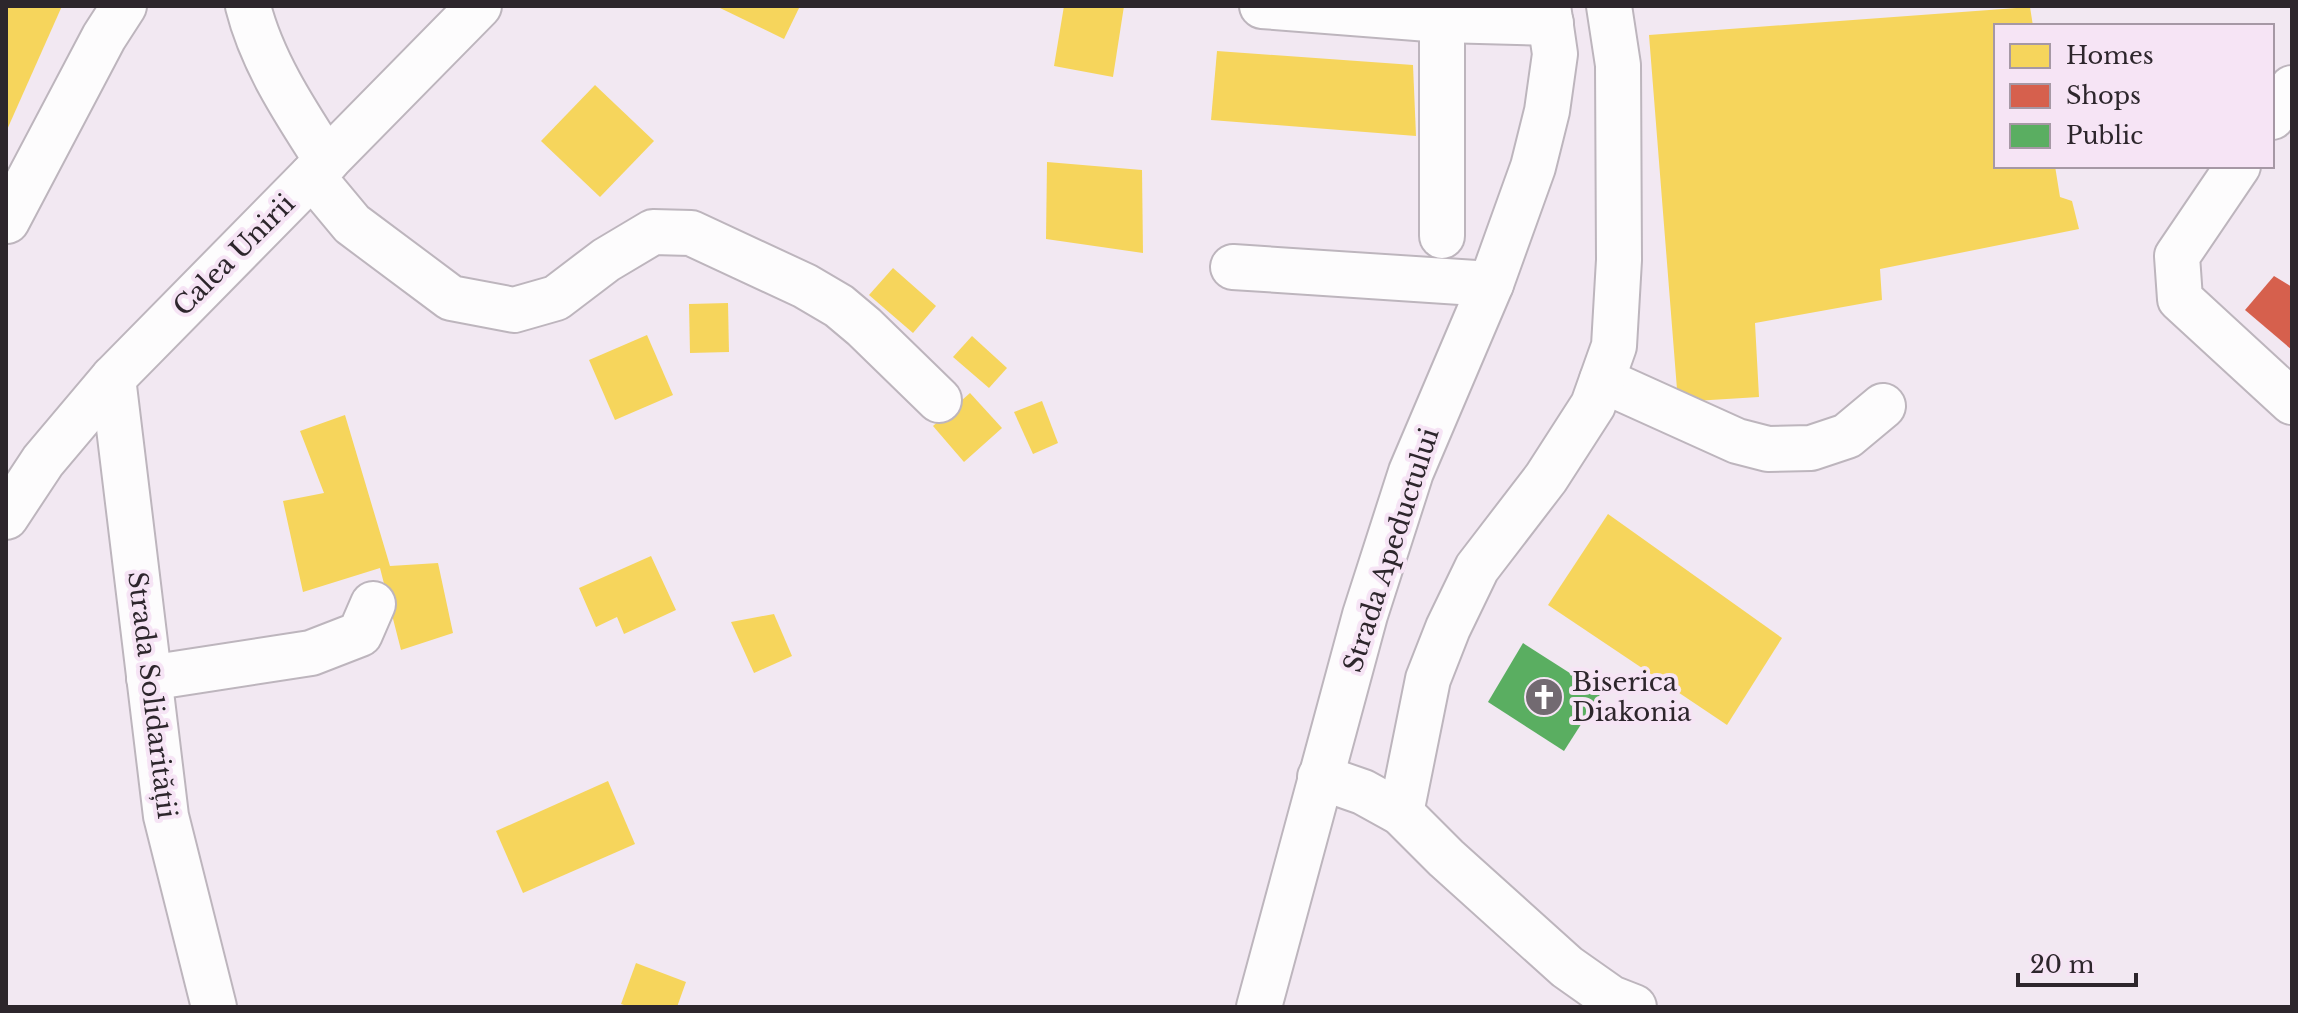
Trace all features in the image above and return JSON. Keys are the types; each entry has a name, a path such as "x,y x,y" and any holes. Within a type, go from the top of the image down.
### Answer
{"street":[{"path":"7,221 104,37 124,6"},
{"path":"248,6 254,27 320,168 352,224 451,298 514,310 556,298 606,260 653,232 691,233 805,286 839,306 939,400"},
{"name":"Calea Unirii","path":"6,517 43,461 113,378 479,6"},
{"path":"1262,6 1550,15"},
{"path":"1401,813 1428,679 1448,628 1477,568 1546,478 1593,405 1614,346 1619,260 1618,65 1609,6"},
{"path":"1442,13 1442,236"},
{"name":"Strada Apeductului","path":"1259,1007 1365,615 1411,472 1491,284 1533,167 1547,111 1555,54 1550,15"},
{"path":"2274,114 2292,88"},
{"path":"2237,168 2177,256 2180,299 2292,402"},
{"path":"1233,267 1491,284"},
{"name":"Strada Solidarității","path":"113,378 166,816 214,1007"},
{"path":"1602,380 1737,441 1768,449 1811,448 1847,436 1883,406"},
{"path":"149,678 311,653 360,634 373,604"},
{"path":"1320,777 1363,792 1401,813 1567,967 1611,998 1634,1007"}],"building: Homes":[{"path":"6,6 62,6 6,132"},
{"path":"721,6 800,6 784,39"},
{"path":"1064,6 1124,6 1113,77 1054,66"},
{"path":"2030,7 2033,24 1994,24 1994,168 2055,168 2060,197 2072,201 2079,229 1880,269 1882,300 1755,323 1759,397 1678,402 1649,35"},
{"path":"1217,51 1413,65 1416,136 1211,120"},
{"path":"595,85 654,141 600,197 541,141"},
{"path":"1047,162 1142,170 1143,253 1046,239"},
{"path":"893,268 936,306 913,333 869,295"},
{"path":"728,303 729,352 690,353 689,304"},
{"path":"647,335 673,395 615,420 589,360"},
{"path":"972,336 1007,368 989,388 953,357"},
{"path":"970,393 1002,428 964,462 933,426"},
{"path":"1042,401 1058,443 1033,454 1014,412"},
{"path":"345,415 390,566 438,563 453,633 401,650 380,568 303,592 283,501 324,493 300,431"},
{"path":"1608,514 1782,638 1727,725 1548,605"},
{"path":"651,556 676,610 624,634 617,617 596,627 579,588"},
{"path":"774,614 792,656 754,673 731,622"},
{"path":"608,781 635,844 523,893 496,831"},
{"path":"636,963 686,982 677,1007 630,1007 621,1004"}],"building: Shops":[{"path":"2274,276 2292,287 2292,350 2245,310"}],"building: Public":[{"name":"Biserica Diakonia","path":"1523,643 1601,693 1564,751 1488,702"}],"place":[{"name":"Biserica Diakonia","path":"1544,697"}]}
